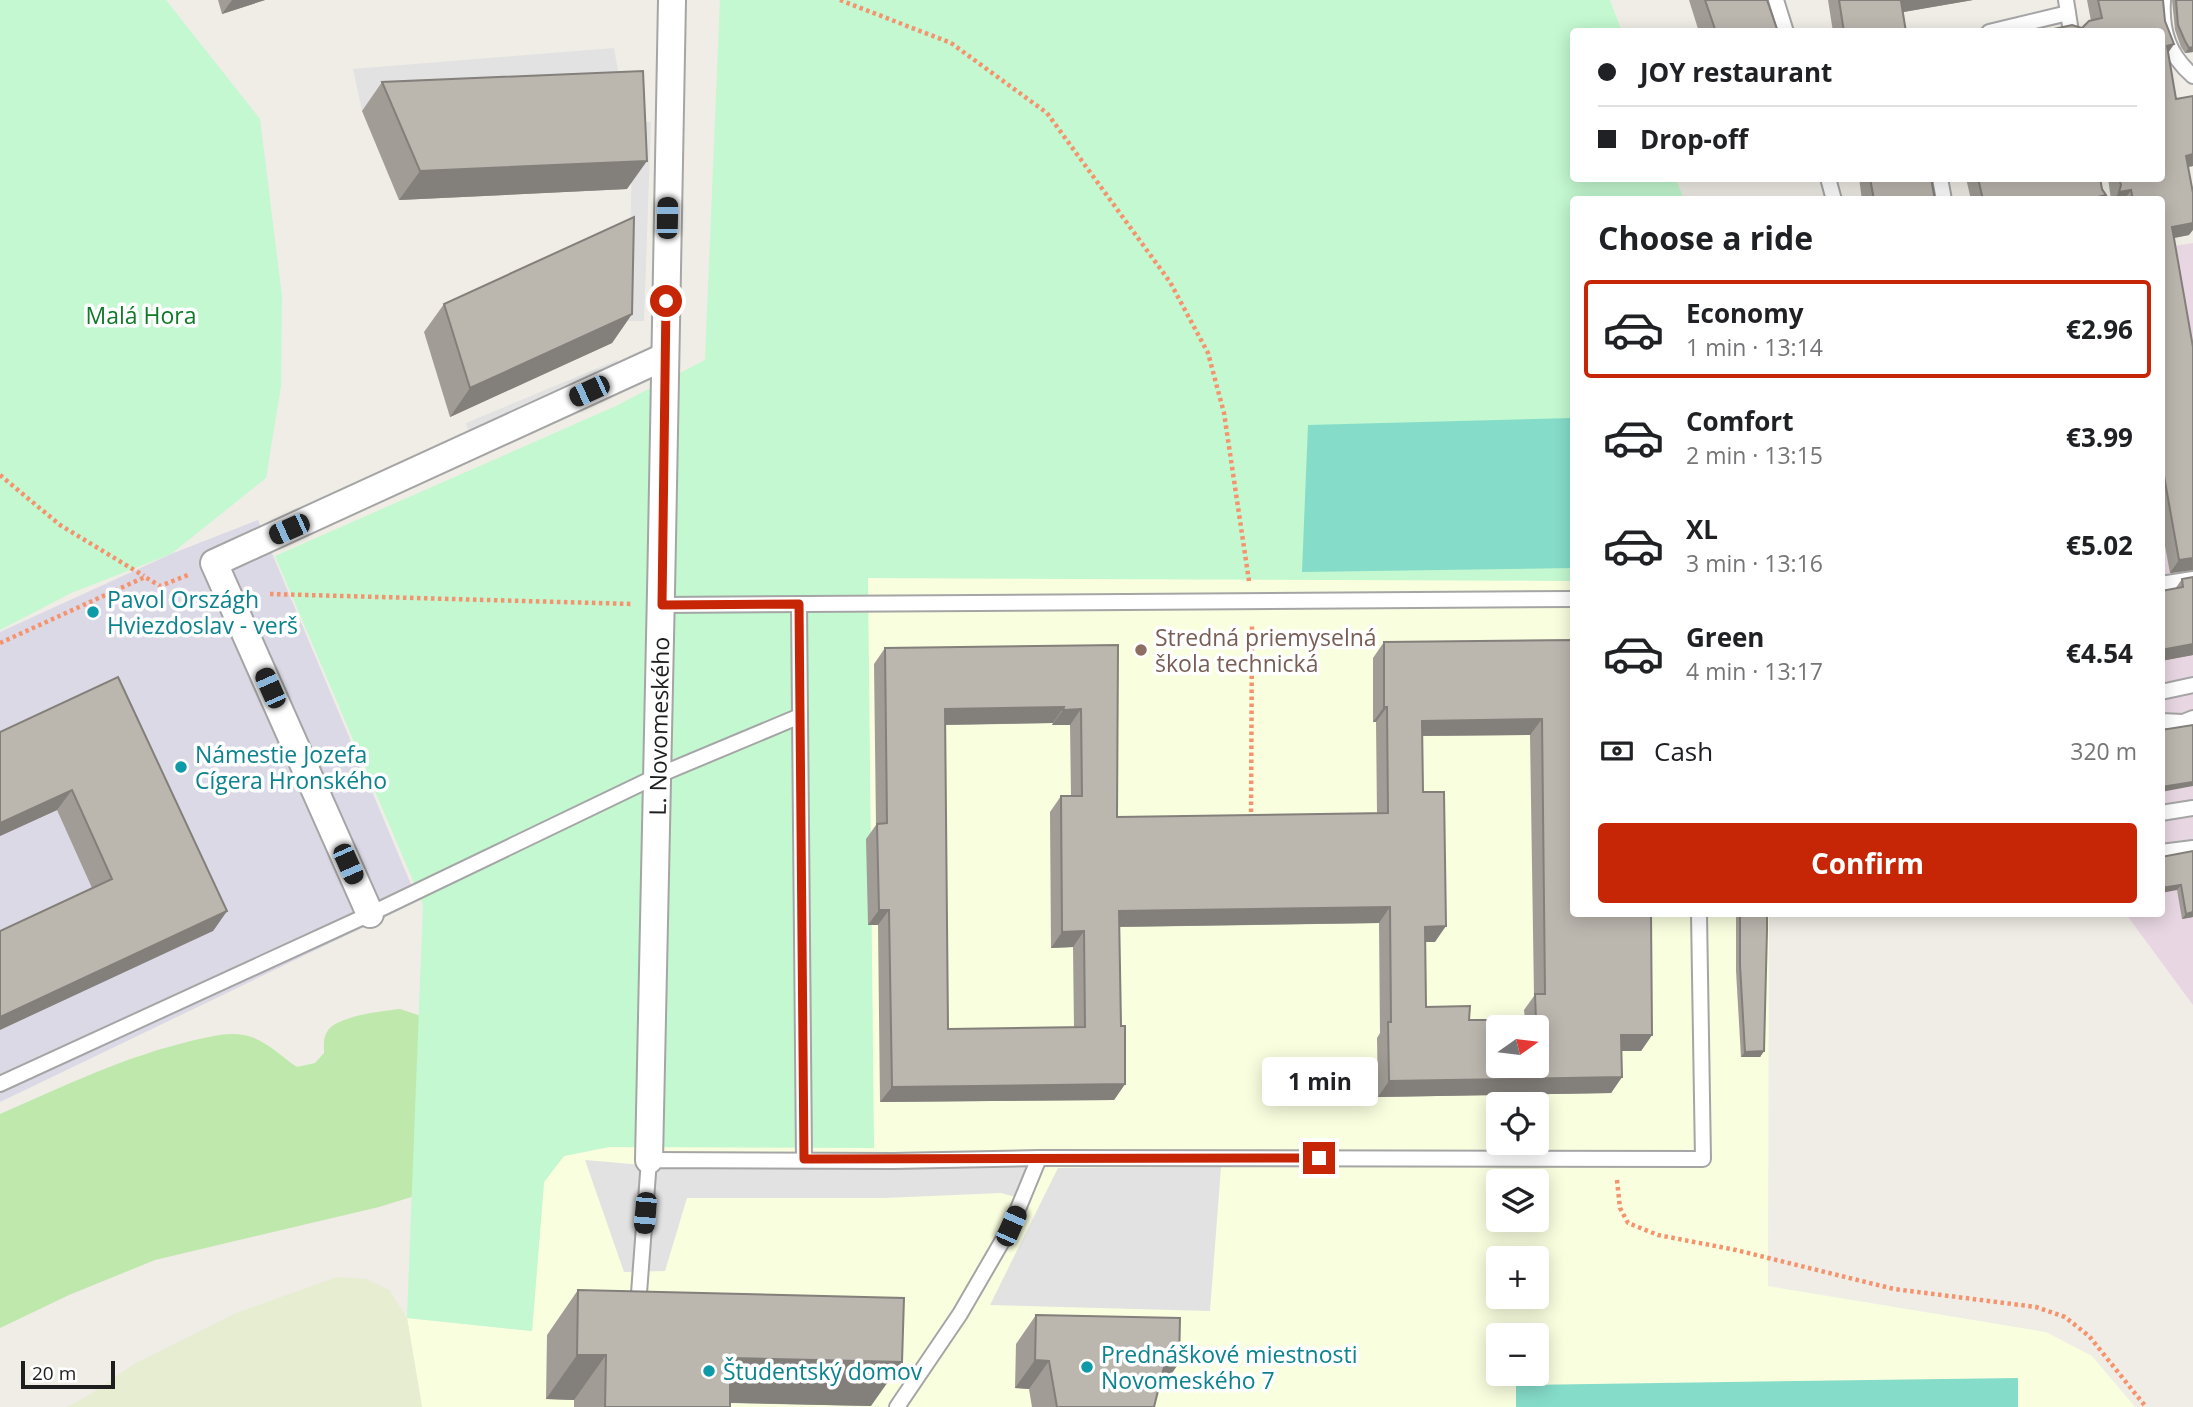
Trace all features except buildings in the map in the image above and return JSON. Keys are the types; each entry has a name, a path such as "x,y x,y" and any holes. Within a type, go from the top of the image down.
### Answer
{"street":[{"name":"L. Novomeského","path":"649,1160 659,775 672,0"},
{"path":"370,914 214,564 664,357"}],"lane":[{"path":"1776,0 1785,28"},
{"path":"2163,0 2165,28"},
{"path":"2001,28 2067,6 2070,28"},
{"path":"2165,30 2168,45 2178,63 2193,76"},
{"path":"2165,583 2193,579"},
{"path":"662,605 1570,599"},
{"path":"799,604 804,1159"},
{"path":"2165,691 2193,685"},
{"path":"0,1084 370,914 659,775 800,716"},
{"path":"2165,721 2183,722 2193,718"},
{"path":"2165,812 2193,808"},
{"path":"2165,852 2193,848"},
{"path":"639,1293 649,1160 1703,1159 1699,917"},
{"path":"897,1407 960,1314 1011,1226 1039,1158"}],"path":[{"path":"840,0 951,43 1047,113 1170,282 1208,353 1224,413"},
{"path":"0,475 60,525 160,586 214,564"},
{"path":"0,643 145,577"},
{"path":"270,594 662,605"},
{"path":"1615,1159 1620,1208 1628,1223 1658,1235 1736,1250 1894,1289 2036,1307 2065,1317 2089,1336 2146,1407"}],"shaded area":[{"name":"Stredná priemyselná škola technická","path":"1610,0 1621,28 1570,28 1570,182 1677,182 1683,196 1570,196 1570,917 1769,917 1768,1286 2046,1332 2092,1356 2135,1407 422,1407 407,1318 532,1331 544,1182 564,1156 609,1147 688,1147 719,386"},
{"path":"614,48 623,99 362,111 353,69"},
{"path":"633,122 651,122 644,321 628,321"},
{"path":"2193,243 2193,1005 2128,917 2165,917 2165,247"},
{"path":"617,360 620,368 469,434 466,423"},
{"path":"1570,418 1570,568 1302,572 1308,425"},
{"name":"Námestie Jozefa Cígera Hronského","path":"258,520 418,901 0,1102 0,632 171,554"},
{"path":"1039,1158 1022,1199 1001,1193 884,1198 687,1198 665,1271 624,1272 585,1160 689,1169 691,1160"},
{"path":"1221,1167 1210,1311 990,1305 1058,1168"},
{"path":"337,1277 366,1279 389,1290 407,1318 422,1407 67,1407 136,1363 234,1314"},
{"path":"2018,1378 2018,1407 1516,1407 1516,1386"}],"green space":[{"name":"Malá Hora","path":"0,0 166,0 260,119 282,296 281,386 266,478 171,554 71,593 0,630"},
{"path":"720,0 1610,0 1621,28 1570,28 1570,182 1677,182 1683,196 1570,196 1570,581 868,578 874,1148 609,1147 564,1156 544,1182 532,1331 407,1318 423,904 275,556 616,406 705,360"},
{"path":"400,1009 451,1026 531,1160 379,1207 155,1260 69,1295 0,1328 0,1114 120,1063 219,1035 237,1034 251,1037 272,1048 297,1067 315,1063 324,1053 325,1037 332,1026 360,1015"}],"place":[{"name":"Pavol Országh Hviezdoslav - verš","path":"93,612"},
{"name":"Stredná priemyselná škola technická","path":"1141,650"},
{"name":"Námestie Jozefa Cígera Hronského","path":"181,767"},
{"name":"Prednáškové miestnosti Novomeského 7","path":"1087,1367"},
{"name":"Študentský domov","path":"709,1371"}],"route":[{"path":"666,301 662,605 799,604 804,1159 893,1161 1319,1158"}]}
